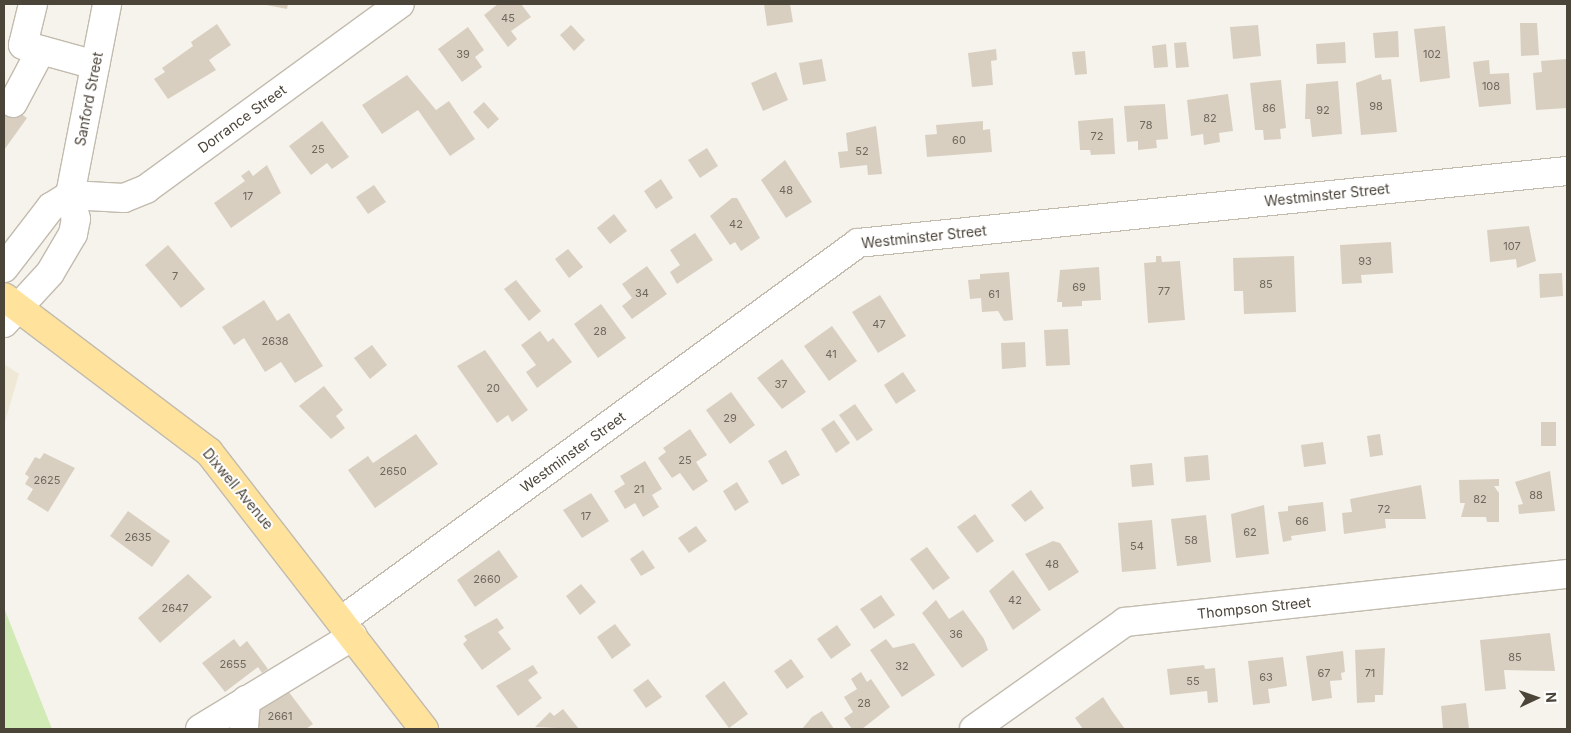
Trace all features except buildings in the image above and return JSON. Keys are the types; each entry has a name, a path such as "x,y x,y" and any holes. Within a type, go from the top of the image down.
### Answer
{"main road":[{"name":"Dixwell Avenue","path":"8,309 209,452 424,729"}],"street":[{"path":"13,103 22,46 33,4"},
{"name":"Sanford Street","path":"8,309 50,273 73,234 76,218 70,195 107,4"},
{"name":"Dorrance Street","path":"70,195 124,198 146,189 400,4"},
{"path":"22,46 95,65"},
{"name":"Westminster Street","path":"200,729 246,700 347,629 858,243 1567,171"},
{"path":"4,268 51,207 70,195"},
{"name":"Thompson Street","path":"974,729 1125,622 1567,574"},
{"path":"244,729 246,700"}],"shaded area":[{"path":"4,364 19,374 4,425"}],"green space":[{"path":"4,608 52,729 4,729"}]}
